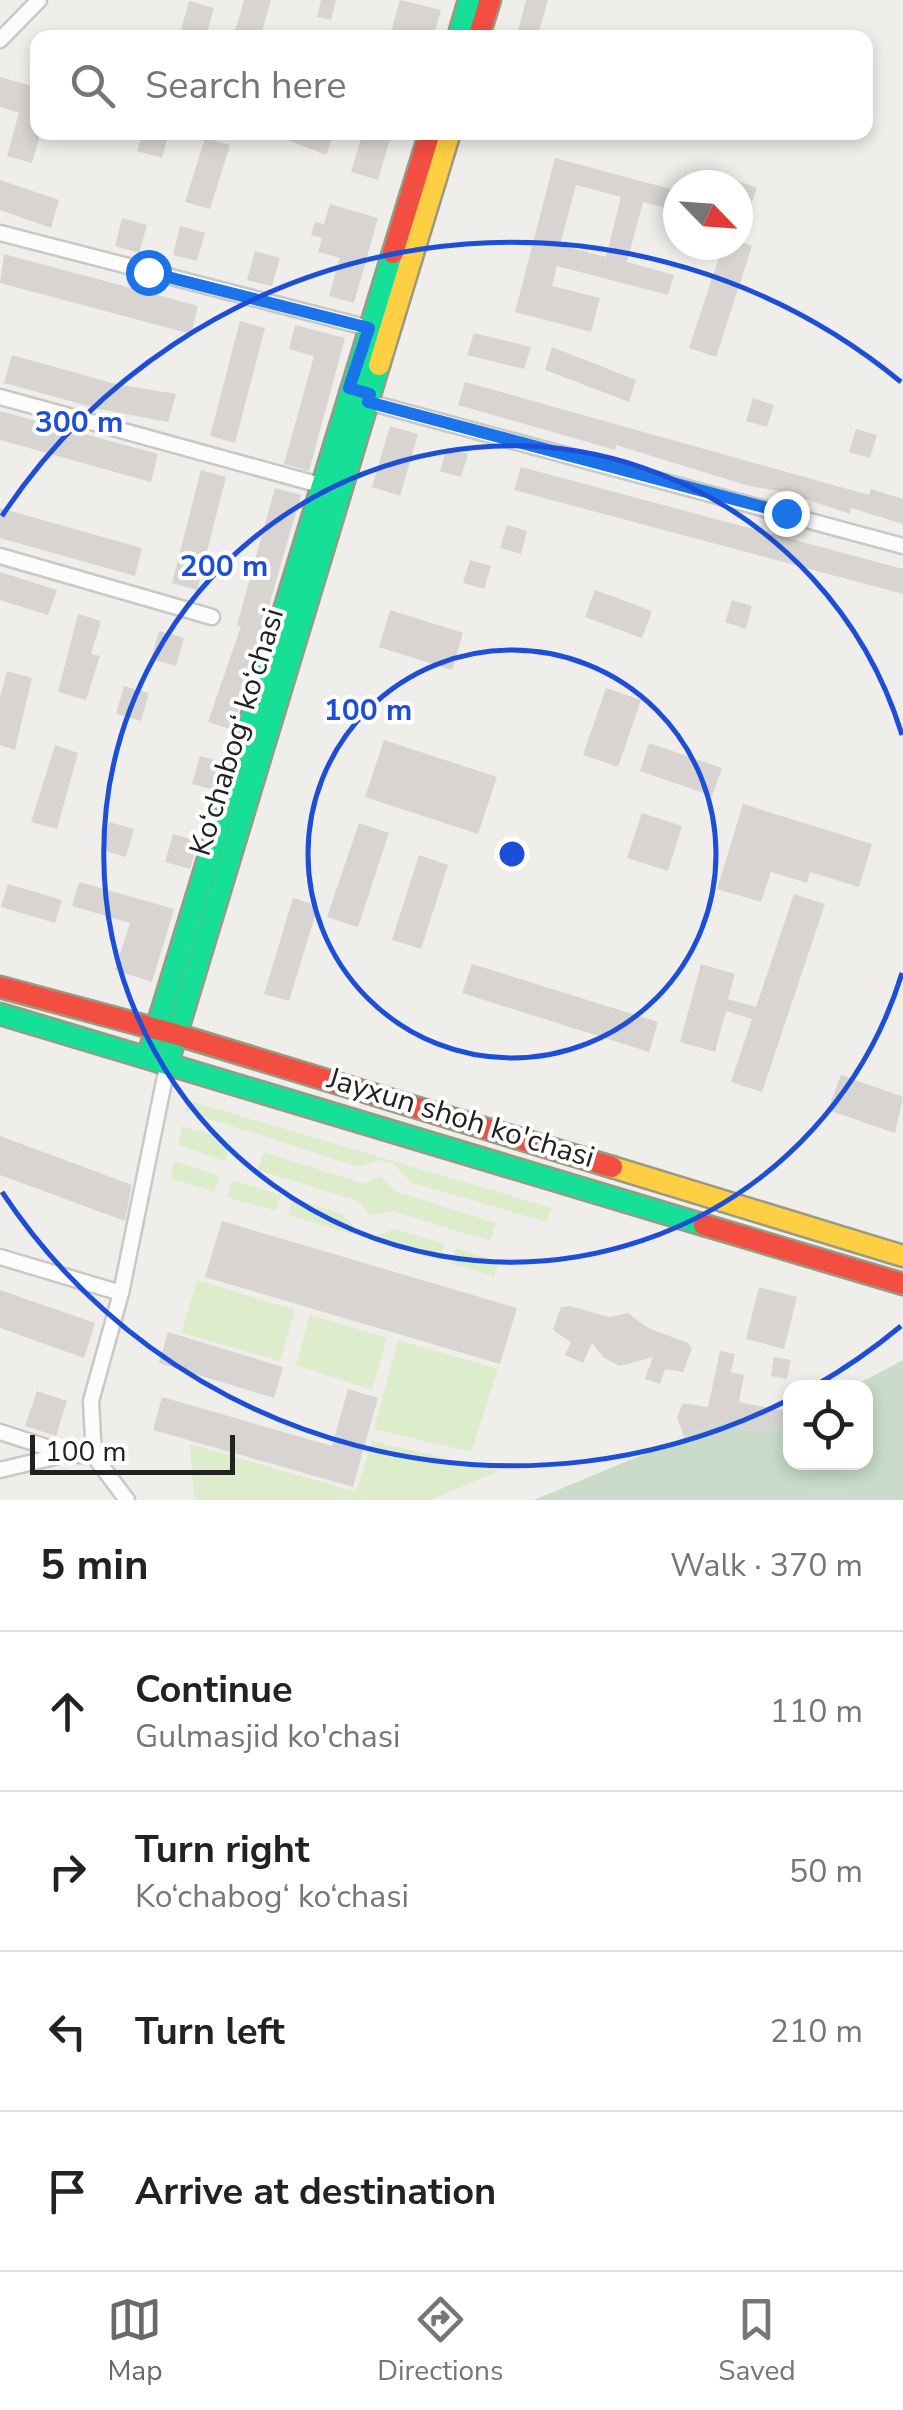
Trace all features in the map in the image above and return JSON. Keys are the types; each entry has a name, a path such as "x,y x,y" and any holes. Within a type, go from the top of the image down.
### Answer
{"main road":[{"path":"460,30 469,0"},
{"path":"481,30 490,0"},
{"name":"Ko‘chabog‘ ko‘chasi","path":"158,1059 320,485 428,140"},
{"name":"Ko‘chabog‘ ko‘chasi","path":"165,1032 288,674 448,140"},
{"path":"349,388 369,398"},
{"path":"267,666 288,674"},
{"name":"Jayxun shoh ko'chasi","path":"0,987 165,1032 903,1256"},
{"name":"Jayxun shoh ko'chasi","path":"0,1014 903,1284"},
{"path":"402,1132 410,1106"},
{"path":"784,1248 793,1224"}],"street":[{"path":"0,40 40,0"},
{"path":"0,233 369,328"},
{"path":"0,397 320,485"},
{"path":"369,398 903,546"},
{"path":"0,556 212,617"},
{"path":"127,1500 94,1456 91,1402 121,1292 158,1059"},
{"path":"0,1256 121,1292"},
{"path":"0,1432 68,1454 94,1456"},
{"path":"0,1470 68,1454"}],"green space":[{"path":"187,1100 552,1208 547,1222 412,1183 392,1163 380,1160 359,1167 185,1111"},
{"path":"182,1126 231,1141 225,1161 178,1145"},
{"path":"264,1152 364,1184 380,1176 397,1192 496,1223 490,1241 392,1211 370,1215 358,1201 258,1170"},
{"path":"174,1161 219,1176 214,1192 171,1178"},
{"path":"232,1180 281,1195 276,1211 227,1197"},
{"path":"293,1199 343,1214 354,1227 352,1234 288,1215"},
{"path":"395,1229 444,1244 439,1260 375,1241 377,1235"},
{"path":"456,1248 499,1262 494,1277 451,1263"},
{"path":"197,1280 295,1310 280,1361 181,1333"},
{"path":"310,1315 387,1338 372,1390 296,1365"},
{"path":"398,1340 498,1369 471,1452 374,1429"},
{"path":"903,1360 903,1500 534,1500 719,1423 760,1433 783,1424 783,1470 873,1470 873,1380 865,1380"},
{"path":"372,1441 499,1471 430,1500 194,1500 190,1444 356,1492"}],"building":[{"path":"244,0 271,0 262,30 235,30"},
{"path":"321,0 336,0 331,20 317,17"},
{"path":"400,0 441,10 435,30 391,30"},
{"path":"526,0 548,0 539,30 518,30"},
{"path":"189,1 214,8 208,30 181,30"},
{"path":"0,77 30,86 30,140 39,140 32,163 7,156 19,113 0,107"},
{"path":"140,140 167,140 162,158 137,151"},
{"path":"204,140 230,145 210,209 185,202"},
{"path":"288,140 331,140 326,155"},
{"path":"361,140 390,140 378,180 351,172"},
{"path":"555,158 663,187 663,207 643,202 627,262 674,275 668,295 557,266 552,286 600,298 591,332 515,312","holes":["576,185 621,197 606,257 560,245"]},
{"path":"0,180 59,200 51,228 0,210"},
{"path":"330,204 378,218 354,303 329,296 340,258 318,252 322,238 311,235 315,222 324,224"},
{"path":"122,218 147,225 139,253 115,246"},
{"path":"180,226 205,233 197,261 173,255"},
{"path":"255,251 280,258 272,286 247,280"},
{"path":"4,254 198,306 191,334 0,283"},
{"path":"718,260 747,260 716,357 689,348"},
{"path":"240,321 265,328 235,443 210,436"},
{"path":"295,325 345,338 309,471 284,464 314,356 289,349"},
{"path":"474,333 531,347 524,369 467,355"},
{"path":"552,347 636,380 629,402 545,370"},
{"path":"12,355 116,384 176,394 168,422 99,409 4,383"},
{"path":"465,382 869,495 871,489 903,499 903,524 851,508 850,514 616,445 615,450 458,405"},
{"path":"753,398 774,405 767,427 746,421"},
{"path":"0,411 158,454 151,482 0,440"},
{"path":"390,426 418,434 400,496 372,487"},
{"path":"856,429 877,435 870,458 849,452"},
{"path":"447,448 468,454 461,477 440,471"},
{"path":"521,467 903,569 903,594 514,490"},
{"path":"201,470 226,477 197,590 172,583"},
{"path":"275,488 301,495 233,730 208,722 241,626 237,625"},
{"path":"0,508 142,548 135,576 0,538"},
{"path":"507,525 527,531 521,554 500,548"},
{"path":"470,560 491,566 484,589 463,583"},
{"path":"0,572 57,590 48,615 0,600"},
{"path":"595,590 652,611 642,638 585,617"},
{"path":"732,600 752,606 746,629 725,622"},
{"path":"390,610 463,633 452,670 379,647"},
{"path":"78,614 101,621 91,654 100,656 86,700 58,692"},
{"path":"159,631 184,638 176,666 151,659"},
{"path":"7,671 32,678 15,750 0,745 0,697"},
{"path":"124,686 149,693 141,721 116,714"},
{"path":"606,688 641,700 618,767 583,755"},
{"path":"384,740 497,777 478,834 365,797"},
{"path":"649,743 722,768 712,796 640,771"},
{"path":"55,745 78,753 57,829 31,822"},
{"path":"200,756 223,762 215,790 192,784"},
{"path":"743,804 872,844 859,887 810,872 807,883 771,872 761,902 717,889"},
{"path":"642,813 682,826 668,871 627,858"},
{"path":"109,822 134,829 126,857 101,850"},
{"path":"359,823 389,833 358,927 327,917"},
{"path":"173,834 198,841 190,869 165,862"},
{"path":"419,855 448,865 421,949 392,940"},
{"path":"79,882 174,909 152,982 115,970 130,923 72,906"},
{"path":"8,884 62,900 55,923 1,907"},
{"path":"794,894 825,904 762,1092 731,1082 752,1019 726,1011 715,1052 680,1042 701,964 735,974 728,999 756,1007"},
{"path":"293,898 318,906 289,1001 264,994"},
{"path":"472,964 658,1022 649,1052 462,993"},
{"path":"841,1075 903,1097 895,1133 828,1110"},
{"path":"0,1136 132,1185 125,1221 0,1175"},
{"path":"222,1221 517,1308 500,1364 205,1277"},
{"path":"759,1287 797,1297 784,1349 746,1339"},
{"path":"0,1290 95,1323 84,1358 0,1328"},
{"path":"561,1307 609,1317 628,1313 648,1328 688,1343 692,1349 683,1372 665,1369 660,1384 645,1379 653,1357 620,1366 604,1358 592,1343 583,1363 565,1355 571,1342 553,1330"},
{"path":"168,1332 283,1367 274,1398 159,1363"},
{"path":"720,1351 735,1354 731,1372 744,1375 739,1402 783,1411 783,1424 760,1433 719,1423 684,1437 677,1417 683,1403 708,1407"},
{"path":"774,1357 791,1360 787,1379 771,1376"},
{"path":"348,1389 378,1398 353,1487 153,1430 162,1397 332,1446"},
{"path":"37,1391 67,1401 56,1436 25,1426"}],"traffic: fast":[{"path":"460,30 469,0"},
{"path":"148,1056 393,253"},
{"path":"168,1062 379,365"},
{"path":"0,1014 704,1225"}],"traffic: slow":[{"path":"379,365 448,140"},
{"path":"612,1167 903,1256"}],"traffic: jam":[{"path":"481,30 490,0"},
{"path":"393,253 428,140"},
{"path":"0,987 175,1034 612,1167"},
{"path":"704,1225 903,1284"}],"route":[{"path":"148,272 369,328 349,388 370,394 368,402 786,513"}]}
